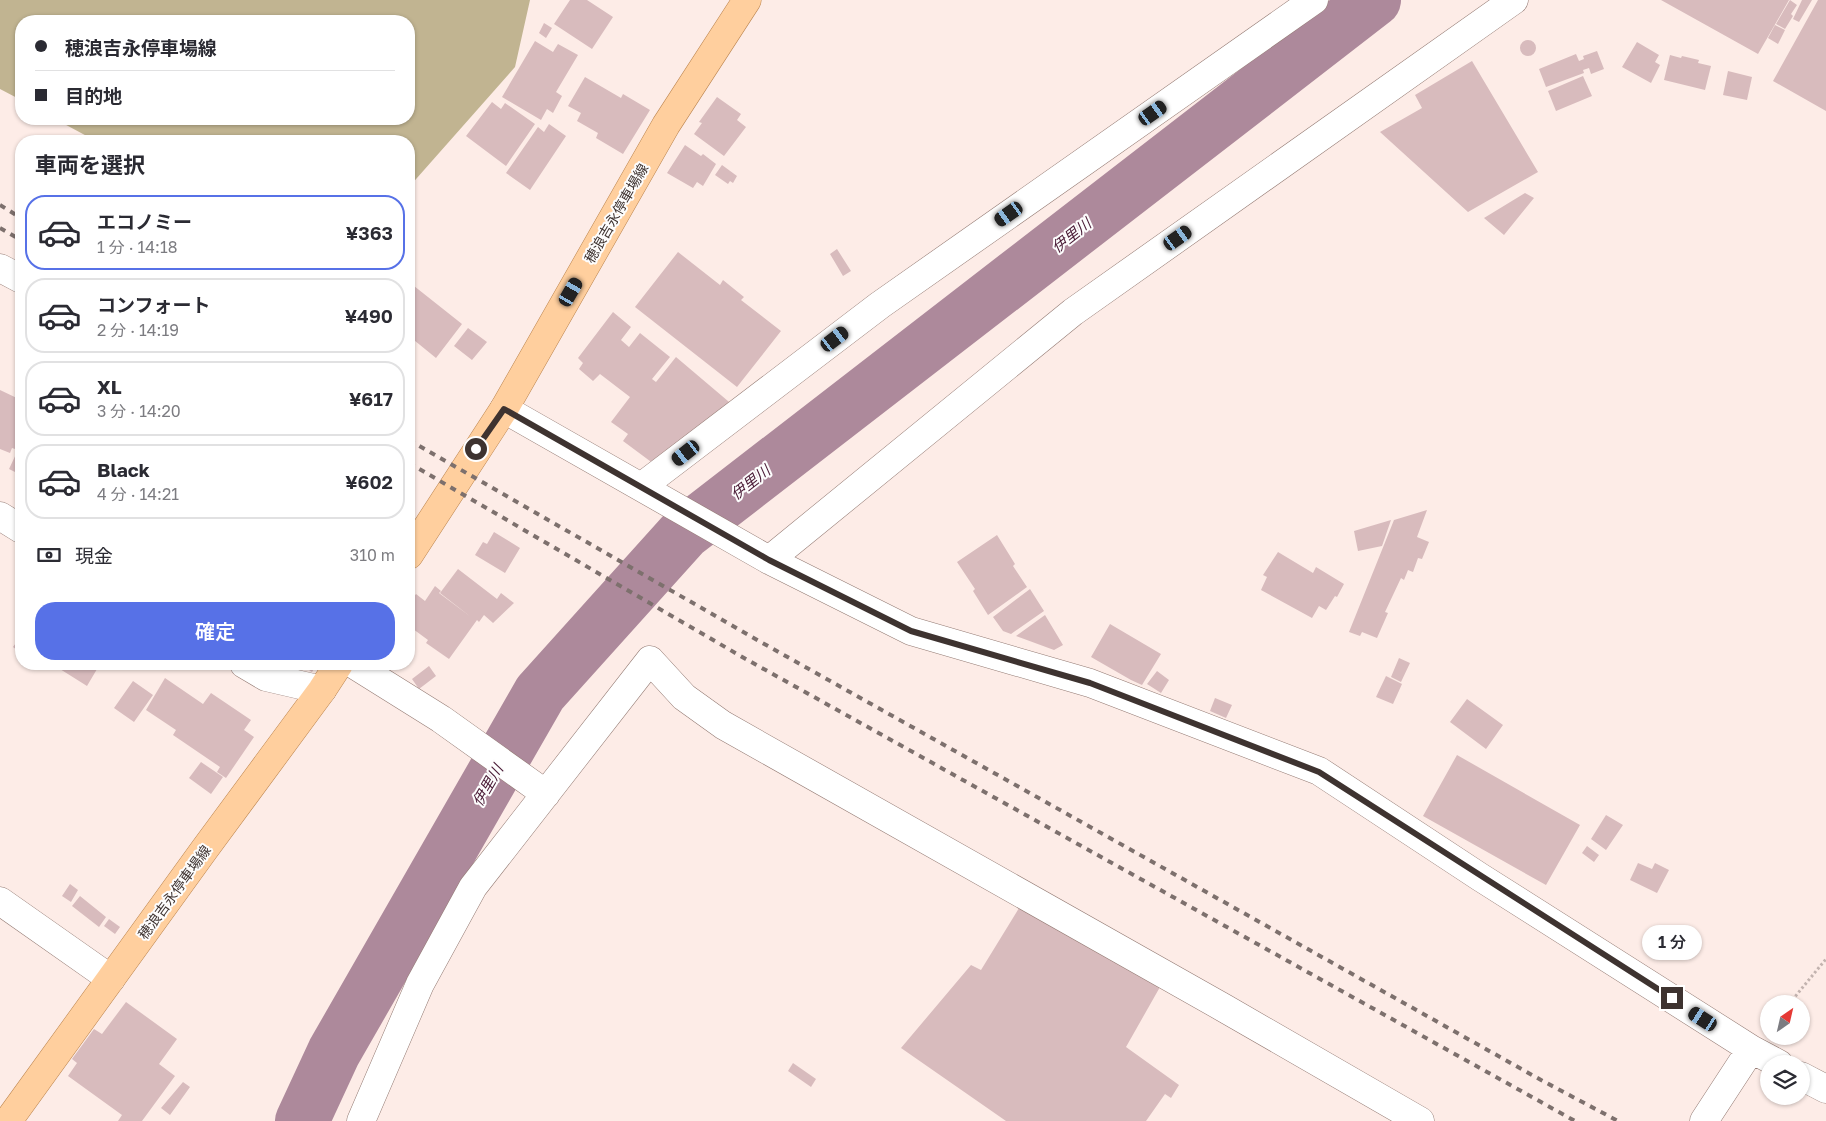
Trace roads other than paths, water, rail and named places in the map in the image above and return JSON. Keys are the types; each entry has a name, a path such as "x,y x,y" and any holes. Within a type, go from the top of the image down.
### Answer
{"main road":[{"name":"穂浪吉永停車場線","path":"415,535 504,409 666,125 747,0"},
{"name":"穂浪吉永停車場線","path":"8,1121 335,670"}],"street":[{"path":"641,487 880,305 1314,0"},
{"path":"769,560 1073,312 1514,0"},
{"path":"0,268 15,276"},
{"path":"504,409 769,560 911,631 1090,683 1319,772 1762,1055"},
{"path":"0,516 15,525"},
{"path":"361,1121 420,984 473,887 650,660 684,697 722,725 1216,1003 1420,1121"},
{"path":"254,670 266,677 322,690"},
{"path":"363,670 441,719 545,793"},
{"path":"0,901 111,979"},
{"path":"1704,1121 1751,1049"},
{"path":"1810,1080 1826,1088"}],"waterway":[{"name":"伊里川","path":"302,1121 334,1052 540,693 684,533 1374,0"}],"railway":[{"path":"0,205 15,214"},
{"path":"0,228 15,237"},
{"path":"415,443 759,641 1541,1080 1618,1121"},
{"path":"415,466 744,658 1575,1121"}]}
